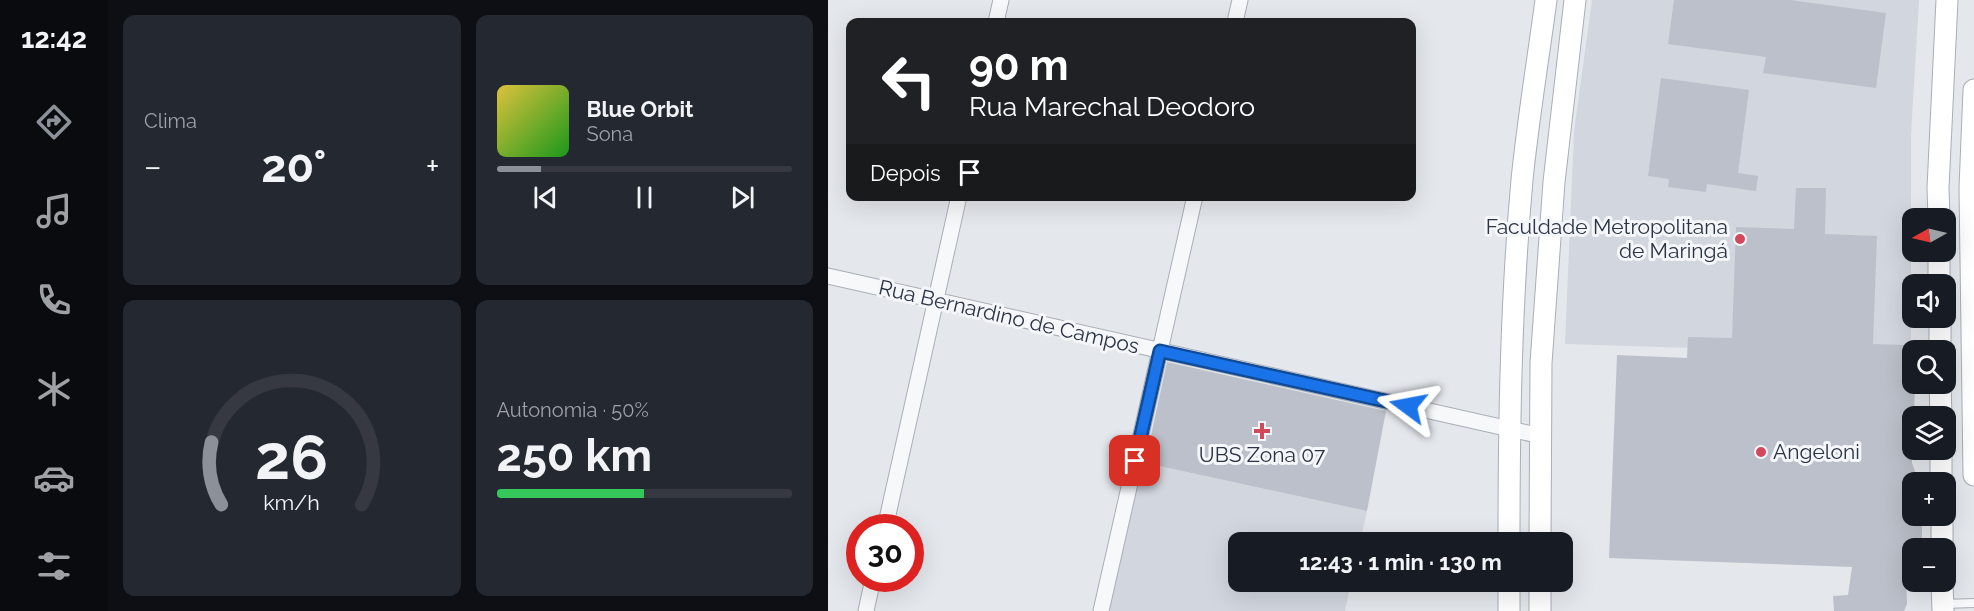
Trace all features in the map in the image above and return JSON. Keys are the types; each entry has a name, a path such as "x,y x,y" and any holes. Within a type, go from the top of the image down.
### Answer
{"main road":[{"path":"1509,532 1509,429 1516,262 1522,178 1546,0"},
{"path":"1540,532 1541,363 1554,182 1575,0"},
{"path":"1939,208 1947,0"},
{"path":"1974,90 1970,188 1974,475"},
{"path":"1522,178 1554,182"},
{"path":"1509,592 1509,611"},
{"path":"1540,592 1540,611"},
{"path":"1942,592 1943,608"}],"street":[{"path":"997,18 1001,0"},
{"path":"1236,18 1240,0"},
{"path":"888,514 957,201"},
{"path":"1101,611 1194,201"},
{"name":"Rua Bernardino de Campos","path":"828,276 1541,436"},
{"path":"866,611 870,592"}],"lane":[{"path":"1943,608 1974,603"}],"shaded area":[{"name":"Faculdade Metropolitana de Maringá","path":"1592,0 1919,0 1911,134 1911,208 1902,208 1902,262 1911,262 1911,274 1902,274 1902,328 1911,328 1911,340 1902,340 1902,355 1565,344 1574,132"},
{"path":"1135,461 1367,511 1362,532 1228,532 1228,592 1349,592 1345,611 1101,611"}],"building":[{"path":"1674,0 1790,0 1886,13 1876,88 1763,73 1766,57 1668,44"},
{"path":"1661,78 1749,90 1738,173 1758,176 1756,191 1707,184 1706,192 1668,187 1669,179 1648,176"},
{"path":"1796,188 1826,188 1825,234 1877,236 1873,344 1902,345 1902,394 1915,394 1914,406 1902,406 1902,460 1912,460 1915,472 1902,472 1902,526 1922,526 1922,538 1902,538 1902,592 1907,592 1907,604 1904,611 1834,611 1833,596 1848,595 1852,567 1609,558 1617,355 1687,358 1688,337 1732,338 1736,227 1794,229"},
{"name":"UBS Zona 07","path":"1167,362 1386,411 1367,511 1145,463"}],"place":[{"name":"Faculdade Metropolitana de Maringá","path":"1740,239"},
{"name":"UBS Zona 07","path":"1262,431"},
{"name":"Angeloni","path":"1761,452"}],"route":[{"path":"1135,461 1160,351 1408,406"}]}
